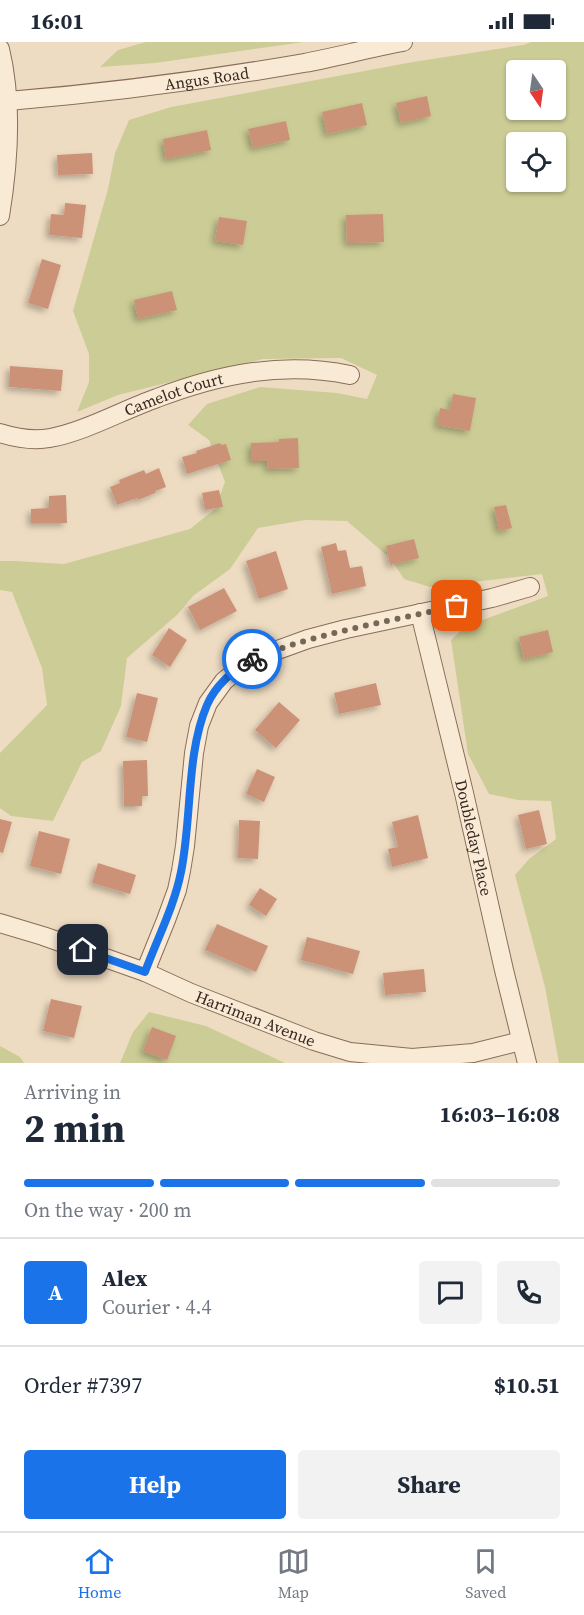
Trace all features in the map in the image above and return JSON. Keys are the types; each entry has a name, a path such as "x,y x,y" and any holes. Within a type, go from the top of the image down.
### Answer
{"street":[{"name":"Angus Road","path":"8,101 210,77 314,61 402,42"},
{"path":"0,49 6,74 8,101 8,134 0,216"},
{"name":"Camelot Court","path":"0,434 25,439 49,438 190,386 254,371 279,368 350,375"},
{"path":"145,972 177,890 185,846 194,753 199,726 214,692 224,681 250,660 279,648 346,629 492,598 530,587"},
{"name":"Doubleday Place","path":"420,613 527,1063"},
{"name":"Harriman Avenue","path":"0,923 145,972 191,993 314,1041 350,1052 412,1058 472,1053 521,1041"}],"green space":[{"path":"146,42 304,42 155,63 100,67 118,50"},
{"path":"532,42 584,42 584,1063 559,1063 545,987 515,875 529,859 556,839 551,801 518,800 489,794 468,754 451,640 466,626 548,596 542,574 430,587 404,579 391,559 347,521 305,520 258,528 230,569 193,596 177,615 127,658 121,706 101,751 82,762 53,821 11,816 0,808 0,753 47,705 42,668 12,592 0,590 0,561 64,564 190,529 215,509 225,482 209,440 188,425 207,404 260,387 337,393 367,399 377,375 341,358 263,359 118,395 77,412 89,382 89,354 73,311 108,189 115,153 129,120 171,107"},
{"path":"149,1012 206,1026 285,1063 120,1063 133,1032"},
{"path":"0,1046 20,1057 24,1063 0,1063"}],"building":[{"path":"427,96 431,116 401,123 396,103"},
{"path":"362,103 367,125 327,134 322,112"},
{"path":"286,121 290,140 253,148 248,129"},
{"path":"207,130 211,150 166,159 163,139"},
{"path":"92,153 93,174 58,175 57,155"},
{"path":"65,203 86,205 82,238 49,235 51,214 64,215"},
{"path":"383,214 384,242 347,243 346,215"},
{"path":"219,217 247,221 243,245 215,241"},
{"path":"42,259 61,265 48,309 28,303"},
{"path":"172,291 177,310 138,319 134,300"},
{"path":"10,366 63,370 61,391 9,387"},
{"path":"453,394 476,398 470,431 437,425 440,408 450,410"},
{"path":"298,438 299,468 268,469 267,461 251,461 251,443 279,442 279,439"},
{"path":"220,443 221,445 226,444 231,460 187,474 182,457"},
{"path":"159,468 166,487 138,500 137,498 117,505 110,487 120,483 119,480 144,470 146,474"},
{"path":"219,490 223,507 205,510 202,493"},
{"path":"66,495 67,523 31,523 31,509 49,508 49,496"},
{"path":"506,505 512,528 499,531 494,507"},
{"path":"414,539 419,558 390,565 386,546"},
{"path":"336,543 338,551 346,550 350,568 362,566 366,586 332,594 321,547"},
{"path":"276,551 288,589 259,599 246,561"},
{"path":"224,588 237,611 200,630 188,607"},
{"path":"169,628 187,640 170,667 152,655"},
{"path":"548,630 553,652 524,659 519,637"},
{"path":"376,683 381,705 339,714 334,693"},
{"path":"137,693 158,698 147,742 126,737"},
{"path":"279,702 300,720 276,748 255,730"},
{"path":"147,760 148,796 142,796 142,806 124,806 123,761"},
{"path":"257,769 275,777 264,802 246,794"},
{"path":"539,810 547,844 526,849 518,815"},
{"path":"418,815 428,858 392,867 388,849 398,847 392,822"},
{"path":"0,819 12,822 3,853 0,852"},
{"path":"239,820 260,821 258,859 238,858"},
{"path":"39,831 70,839 61,874 30,866"},
{"path":"98,863 136,875 130,894 92,883"},
{"path":"260,888 277,899 266,916 249,905"},
{"path":"217,924 268,946 256,972 205,950"},
{"path":"307,937 360,951 353,974 301,960"},
{"path":"424,969 426,992 385,995 383,973"},
{"path":"51,999 82,1006 74,1038 43,1031"},
{"path":"152,1027 176,1036 167,1060 143,1051"}],"way so far":[{"path":"252,659 279,648 346,629 457,606"}],"route":[{"path":"83,950 145,972 177,890 185,846 194,753 199,726 214,692 236,670 252,659"}]}
